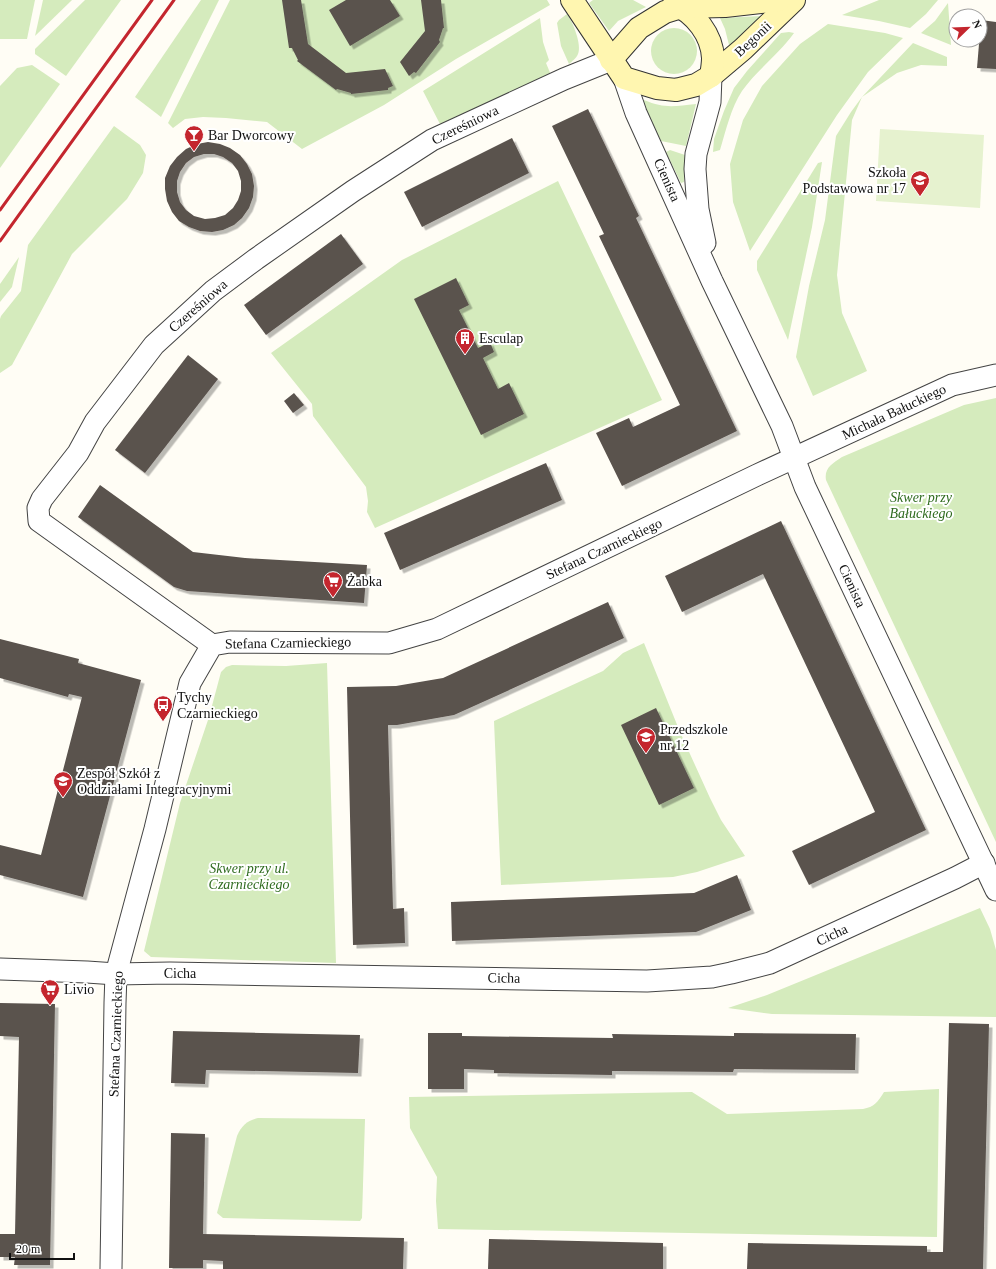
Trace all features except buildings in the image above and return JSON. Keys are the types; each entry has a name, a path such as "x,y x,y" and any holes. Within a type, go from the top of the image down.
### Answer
{"street":[{"path":"572,0 612,60 624,78 657,88 676,90 696,85 712,76 713,57 709,41 704,30 698,21 673,4 665,12 639,28 612,60"},
{"name":"Begonii","path":"673,4 724,6 779,0"},
{"name":"Begonii","path":"712,76 748,45 794,0"},
{"name":"Czereśniowa","path":"212,645 39,521 38,508 42,499 78,453 95,422 154,345 213,291 353,191 432,140 564,79 612,60"},
{"name":"Cienista","path":"712,76 710,102 696,154 695,169 698,209 712,281"},
{"name":"Cienista","path":"624,78 636,113 712,281 782,426 808,494 996,890"},
{"name":"Michała Bałuckiego","path":"794,458 952,385 996,375"},
{"name":"Stefana Czarnieckiego","path":"110,1269 116,974 155,829 190,683 212,645 230,642 389,643 437,629 794,458"},
{"name":"Cicha","path":"0,969 116,974 170,973 642,981 712,977 770,963 955,878 984,863"}],"green space":[{"path":"0,0 35,0 27,39 0,39"},
{"path":"43,0 72,0 35,36"},
{"path":"85,0 121,0 66,76 35,54 35,49"},
{"path":"201,0 219,0 161,117 135,97"},
{"path":"230,0 547,0 550,5 456,59 384,105 302,149 267,122 203,117 185,119 173,128 168,123"},
{"path":"593,0 633,0 646,7 618,21 609,31 589,3"},
{"path":"879,0 938,0 926,14 910,28 842,15"},
{"path":"948,3 948,44 921,33 935,21"},
{"path":"567,14 572,22 579,45 577,56 569,64 561,46 557,23"},
{"path":"762,16 730,49 725,29 720,18"},
{"path":"540,18 543,42 549,60 546,63 551,75 440,124 423,91"},
{"path":"828,24 885,33 903,38 868,72 837,115 750,251 733,202 730,164 743,120 762,86 800,44"},
{"path":"674,28 687,32 693,38 697,51 693,64 687,70 674,74 661,70 655,64 651,51 655,38 661,32"},
{"path":"781,33 794,33 742,91 732,112 720,150 713,152 714,139 734,88"},
{"path":"913,43 947,57 947,66 921,65 897,73 862,97"},
{"path":"32,65 60,84 0,168 0,86 17,68"},
{"path":"862,97 852,120 837,275 842,313 867,371 813,396 796,357 809,286 825,220 836,136"},
{"path":"644,100 664,106 696,104 686,146 661,141 643,103"},
{"path":"114,126 140,145 146,155 143,173 127,199 72,254 12,365 0,373 0,319 21,291 28,245"},
{"path":"880,129 984,135 980,208 876,201"},
{"path":"670,150 685,155 684,182 681,183 666,152"},
{"path":"822,162 812,227 788,340 757,270 757,261 818,163"},
{"path":"558,181 662,400 375,528 367,512 368,501 366,487 313,416 312,404 271,353 402,260"},
{"path":"19,257 12,287 0,302 0,284"},
{"name":"Skwer przy Bałuckiego","path":"996,398 996,842 826,480 826,472 842,457 964,405"},
{"path":"644,643 680,732 710,798 721,820 745,856 697,872 673,877 501,885 494,721 603,671 623,653"},
{"name":"Skwer przy ul. Czarnieckiego","path":"327,663 336,963 151,957 144,951 180,803 209,717 221,672 226,667 232,665 286,666"},
{"path":"980,908 990,929 996,950 996,1017 772,1014 728,1008 767,995"},
{"path":"939,1089 937,1237 438,1229 436,1201 437,1177 410,1128 409,1097 692,1092 727,1114 863,1109 875,1104 884,1092"},
{"path":"258,1118 365,1119 362,1218 360,1221 223,1218 217,1213 237,1136 245,1124"}],"railway":[{"path":"0,210 152,0"},
{"path":"0,241 174,0"}],"place":[{"name":"Bar Dworcowy","path":"194,152"},
{"name":"Szkoła Podstawowa nr 17","path":"920,197"},
{"name":"Esculap","path":"465,355"},
{"name":"Żabka","path":"333,598"},
{"name":"Tychy Czarnieckiego","path":"163,722"},
{"name":"Przedszkole nr 12","path":"646,754"},
{"name":"Zespół Szkół z Oddziałami Integracyjnymi","path":"63,798"},
{"name":"Livio","path":"50,1006"}]}
